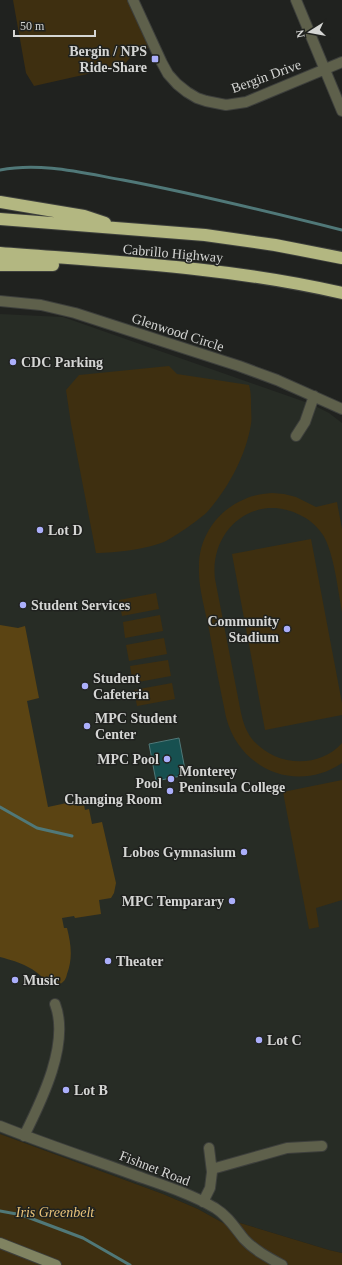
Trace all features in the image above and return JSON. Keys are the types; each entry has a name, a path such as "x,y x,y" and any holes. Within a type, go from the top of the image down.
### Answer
{"highway":[{"path":"0,202 84,216 119,228"},
{"name":"Cabrillo Highway","path":"0,219 228,238 275,245 342,258"},
{"name":"Cabrillo Highway","path":"0,253 248,275 342,293"},
{"path":"0,265 131,264"}],"street":[{"name":"Bergin Drive","path":"134,0 168,74 187,92 197,98 217,104 226,105 246,102 342,62"},
{"path":"296,0 342,111"},
{"name":"Glenwood Circle","path":"0,301 41,305 75,313 239,366 277,380 342,409"},
{"path":"296,436 304,422 314,396"},
{"path":"24,1136 37,1110 56,1055 60,1026 59,1013 55,1004"},
{"name":"Fishnet Road","path":"0,1126 24,1136 146,1179 217,1209 234,1224 245,1240 265,1255 282,1265"},
{"path":"212,1169 287,1148 322,1146"},
{"path":"202,1202 210,1188 212,1169 209,1148"},
{"path":"0,1243 56,1265"}],"shaded area":[{"name":"Monterey Peninsula College","path":"0,314 63,317 311,404 329,413 342,423 342,1253 240,1223 225,1224 198,1209 163,1194 0,1134"},
{"path":"0,625 18,628 25,626 39,698 27,701 48,807 76,801 77,806 84,805 85,810 89,809 92,824 102,822 116,883 114,893 111,898 99,900 101,914 75,918 74,916 62,918 64,928 67,928 71,957 66,977 60,984 49,984 38,973 27,966 0,957"}],"green space":[{"path":"13,0 133,0 154,46 134,53 123,66 34,86 26,73"},
{"path":"169,366 177,374 249,385 251,395 251,422 249,436 241,459 230,481 216,502 205,514 175,536 159,544 141,548 96,553 71,424 66,390 79,375"},
{"path":"272,493 296,497 316,507 337,502 342,529 342,612 333,561 323,535 307,519 283,509 266,508 251,512 238,520 227,531 219,545 215,561 215,579 241,713 245,726 252,739 261,748 272,755 296,761 309,761 321,758 332,752 342,743 342,763 324,772 306,776 289,776 272,771 256,763 243,750 233,735 226,717 202,598 199,574 202,544 212,525 219,517 226,510 245,499 261,494"},
{"name":"Community Stadium","path":"311,539 342,703 342,715 265,730 232,554"},
{"path":"156,593 159,609 122,616 119,600"},
{"path":"160,615 163,631 125,638 123,622"},
{"path":"164,638 167,654 129,661 126,645"},
{"path":"168,660 171,676 133,683 130,666"},
{"path":"172,683 175,699 137,706 134,690"},
{"path":"342,780 342,900 316,908 319,927 309,929 283,792"},
{"name":"Iris Greenbelt","path":"0,1134 163,1194 198,1209 225,1224 240,1223 342,1253 342,1265 0,1265"}],"water":[{"name":"MPC Pool","path":"179,738 186,775 156,781 149,744"}],"waterway":[{"path":"0,170 31,167 62,169 151,185 342,230"},
{"path":"0,807 37,828 72,836"},
{"path":"0,1211 22,1215 83,1238 130,1265"}],"place":[{"name":"Bergin / NPS Ride-Share","path":"155,59"},
{"name":"CDC Parking","path":"13,362"},
{"name":"Lot D","path":"40,530"},
{"name":"Student Services","path":"23,605"},
{"name":"Community Stadium","path":"287,629"},
{"name":"Student Cafeteria","path":"85,686"},
{"name":"MPC Student Center","path":"87,726"},
{"name":"MPC Pool","path":"167,759"},
{"name":"Monterey Peninsula College","path":"171,779"},
{"name":"Pool Changing Room","path":"170,791"},
{"name":"Lobos Gymnasium","path":"244,852"},
{"name":"MPC Temparary","path":"232,901"},
{"name":"Theater","path":"108,961"},
{"name":"Music","path":"15,980"},
{"name":"Lot C","path":"259,1040"},
{"name":"Lot B","path":"66,1090"}]}
